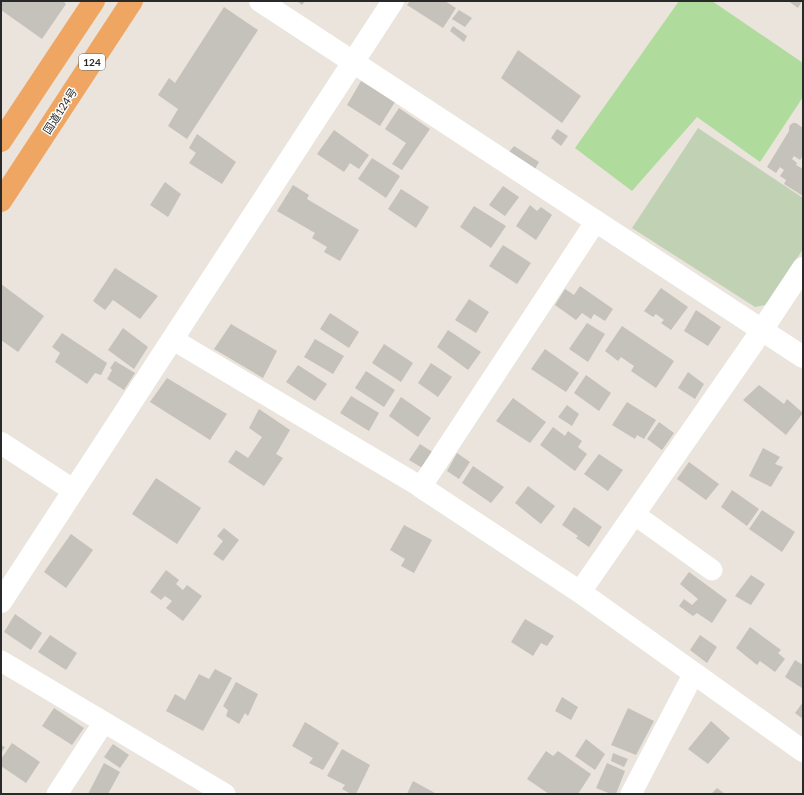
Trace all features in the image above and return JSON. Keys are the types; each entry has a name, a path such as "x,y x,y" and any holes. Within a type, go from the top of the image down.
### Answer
{"highway":[{"path":"1,141 94,1"},
{"name":"国道124号","path":"1,201 132,1"}],"street":[{"path":"260,1 803,357"},
{"path":"1,602 393,1"},
{"path":"420,487 596,221"},
{"path":"580,592 762,330 803,268"},
{"path":"172,339 420,487 580,592 803,751"},
{"path":"1,443 73,490"},
{"path":"634,514 712,570"},
{"path":"1,661 225,794"},
{"path":"631,794 694,673"},
{"path":"57,794 104,722"}],"green space":[{"path":"679,1 712,1 803,63 803,97 760,162 697,117 632,191 575,148"},
{"path":"698,128 803,198 803,249 766,305 755,307 632,228"}],"building":[{"path":"1,1 63,1 66,4 42,39 1,10"},
{"path":"297,1 305,1 302,5"},
{"path":"410,1 445,1 456,8 443,28 407,5"},
{"path":"788,1 802,1 798,8"},
{"path":"224,7 258,30 187,139 168,126 178,109 158,95 169,78 175,83"},
{"path":"459,10 472,18 465,27 452,19"},
{"path":"453,26 467,36 464,42 450,31"},
{"path":"518,50 581,96 562,123 501,78"},
{"path":"361,81 395,102 380,126 347,105"},
{"path":"399,108 430,129 402,170 392,164 406,143 385,129"},
{"path":"796,123 803,128 803,156 800,160 794,156 792,159 797,163 796,165 803,169 803,196 784,184 786,180 780,176 784,170 780,167 776,173 767,167 789,131 790,125"},
{"path":"557,129 568,136 561,146 551,138"},
{"path":"334,130 369,155 359,169 350,163 344,172 317,154"},
{"path":"197,134 236,162 222,184 189,163 196,153 189,148"},
{"path":"514,146 539,162 535,169 509,152"},
{"path":"372,158 400,176 386,198 358,179"},
{"path":"165,182 181,194 168,217 150,205"},
{"path":"293,185 309,195 307,199 359,230 340,261 324,252 327,247 312,238 315,233 277,211"},
{"path":"503,186 519,197 505,216 489,205"},
{"path":"401,189 429,207 416,228 388,209"},
{"path":"530,205 537,211 541,207 552,215 536,240 516,226"},
{"path":"474,206 506,226 491,248 460,227"},
{"path":"503,245 531,263 517,284 489,266"},
{"path":"115,268 158,296 140,319 113,300 105,310 93,301"},
{"path":"1,284 44,316 18,352 1,340"},
{"path":"580,286 613,309 605,321 594,314 591,319 582,313 576,320 555,305 565,289 574,295"},
{"path":"661,288 688,307 671,330 661,323 664,320 656,314 653,317 644,311"},
{"path":"469,299 489,312 476,333 455,320"},
{"path":"696,310 721,327 708,346 684,331"},
{"path":"330,313 359,332 349,348 320,329"},
{"path":"587,323 605,334 588,362 569,349"},
{"path":"231,324 277,351 263,378 214,349"},
{"path":"622,326 674,361 656,388 631,371 634,366 621,357 618,361 605,351"},
{"path":"123,328 148,347 134,369 108,350"},
{"path":"448,330 481,352 468,370 437,347"},
{"path":"62,333 107,363 101,375 95,373 87,384 55,362 60,353 52,347"},
{"path":"315,339 344,356 333,374 304,357"},
{"path":"384,344 413,363 401,382 372,363"},
{"path":"545,349 579,373 566,392 531,369"},
{"path":"115,361 135,373 124,390 107,379 112,370 110,368"},
{"path":"431,363 452,377 438,397 418,383"},
{"path":"298,365 327,384 315,401 286,382"},
{"path":"366,371 395,390 384,407 355,388"},
{"path":"688,372 704,384 695,399 678,388"},
{"path":"586,375 611,393 599,411 574,393"},
{"path":"167,378 227,414 210,440 150,402"},
{"path":"759,385 784,404 787,399 803,413 786,435 743,400"},
{"path":"351,396 379,413 369,431 340,413"},
{"path":"401,397 431,418 418,437 389,416"},
{"path":"513,398 546,422 530,443 496,421"},
{"path":"627,402 656,420 644,439 637,435 635,439 612,425"},
{"path":"567,405 579,414 572,426 558,417"},
{"path":"259,409 290,430 276,454 283,458 264,486 228,462 236,450 248,458 262,437 249,428"},
{"path":"659,422 674,433 662,450 647,439"},
{"path":"553,427 565,436 568,431 582,441 578,447 587,454 575,471 540,445"},
{"path":"420,444 434,453 424,469 409,460"},
{"path":"763,448 780,457 775,464 783,467 771,487 749,476"},
{"path":"457,453 470,462 459,479 447,471"},
{"path":"599,454 623,470 608,491 584,474"},
{"path":"689,462 719,484 706,500 677,479"},
{"path":"473,466 504,487 491,503 462,483"},
{"path":"156,478 201,508 177,544 132,514"},
{"path":"528,486 555,506 541,524 515,503"},
{"path":"732,490 759,509 747,526 721,507"},
{"path":"574,507 602,527 589,547 576,538 578,536 562,525"},
{"path":"762,510 795,532 782,552 749,529"},
{"path":"404,525 432,540 414,573 401,566 405,559 390,550"},
{"path":"224,528 239,540 223,561 213,554 223,541 217,536"},
{"path":"71,534 93,550 66,588 44,572"},
{"path":"166,570 179,580 176,584 183,590 187,585 202,596 183,621 166,608 172,601 165,596 161,600 150,592"},
{"path":"689,572 727,600 712,623 697,613 693,616 679,606 684,599 692,605 698,599 680,584"},
{"path":"751,575 765,584 751,605 735,596"},
{"path":"15,614 42,633 31,650 4,632"},
{"path":"525,619 554,636 547,646 541,643 533,656 511,642"},
{"path":"750,627 781,650 778,653 785,659 775,672 760,661 757,665 736,648"},
{"path":"50,635 77,653 66,670 38,652"},
{"path":"700,635 717,647 707,663 690,650"},
{"path":"795,660 803,665 802,688 785,677"},
{"path":"215,669 232,678 203,731 166,711 175,694 185,700 199,674 209,679"},
{"path":"236,682 258,694 248,716 245,713 239,724 226,716 228,710 223,706"},
{"path":"562,697 578,707 571,720 555,711"},
{"path":"803,702 803,719 795,713"},
{"path":"54,708 84,728 72,745 42,726"},
{"path":"628,708 654,721 636,755 611,745"},
{"path":"711,721 730,738 708,764 688,749"},
{"path":"305,722 339,743 323,770 309,763 313,758 292,746"},
{"path":"586,739 605,754 595,770 575,756"},
{"path":"12,743 40,762 26,783 1,766 1,759"},
{"path":"113,744 129,755 120,768 104,757"},
{"path":"1,745 5,747 1,753"},
{"path":"342,749 370,765 356,794 351,794 342,789 345,785 327,776"},
{"path":"546,751 553,756 558,751 591,774 578,794 549,794 527,779"},
{"path":"613,753 628,759 624,767 611,761"},
{"path":"104,763 120,772 108,794 88,794"},
{"path":"607,763 625,771 616,794 611,794 596,788"},
{"path":"413,781 435,793 407,794"},
{"path":"717,788 725,794 711,794"}]}
